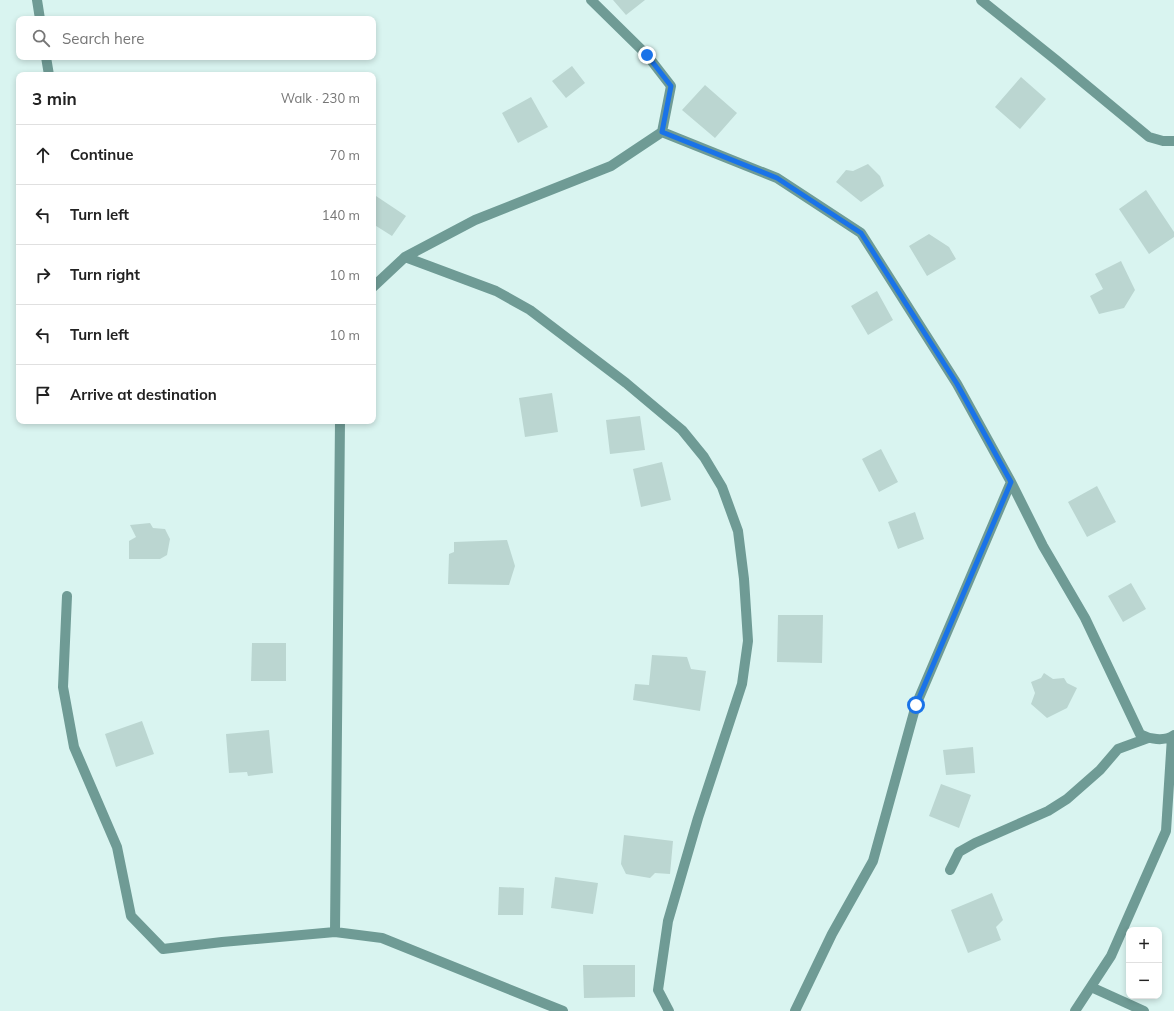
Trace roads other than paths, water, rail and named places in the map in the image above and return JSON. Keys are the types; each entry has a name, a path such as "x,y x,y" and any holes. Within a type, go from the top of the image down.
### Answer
{"street":[{"path":"37,0 40,16"},
{"path":"376,284 406,257 475,220 611,166 662,132 671,86 647,55 591,0"},
{"path":"981,0 1149,137 1163,141 1174,141"},
{"path":"46,60 48,72"},
{"path":"662,132 777,178 861,233 957,384 1011,482 1043,546 1085,618 1140,734 1148,738 1160,739 1173,736 1166,831 1111,956 1075,1011"},
{"path":"406,257 496,291 530,310 626,383 682,430 704,457 722,487 738,531 744,579 748,641 742,684 698,818 668,921 658,990 669,1011"},
{"path":"335,932 340,424"},
{"path":"795,1011 832,934 873,861 916,705 1011,482"},
{"path":"67,596 64,687 74,747 117,847 131,916 163,949 335,932 382,938 563,1011"},
{"path":"950,870 959,852 1048,811 1073,794 1100,770 1118,749 1148,738"},
{"path":"1091,987 1144,1011"}]}
